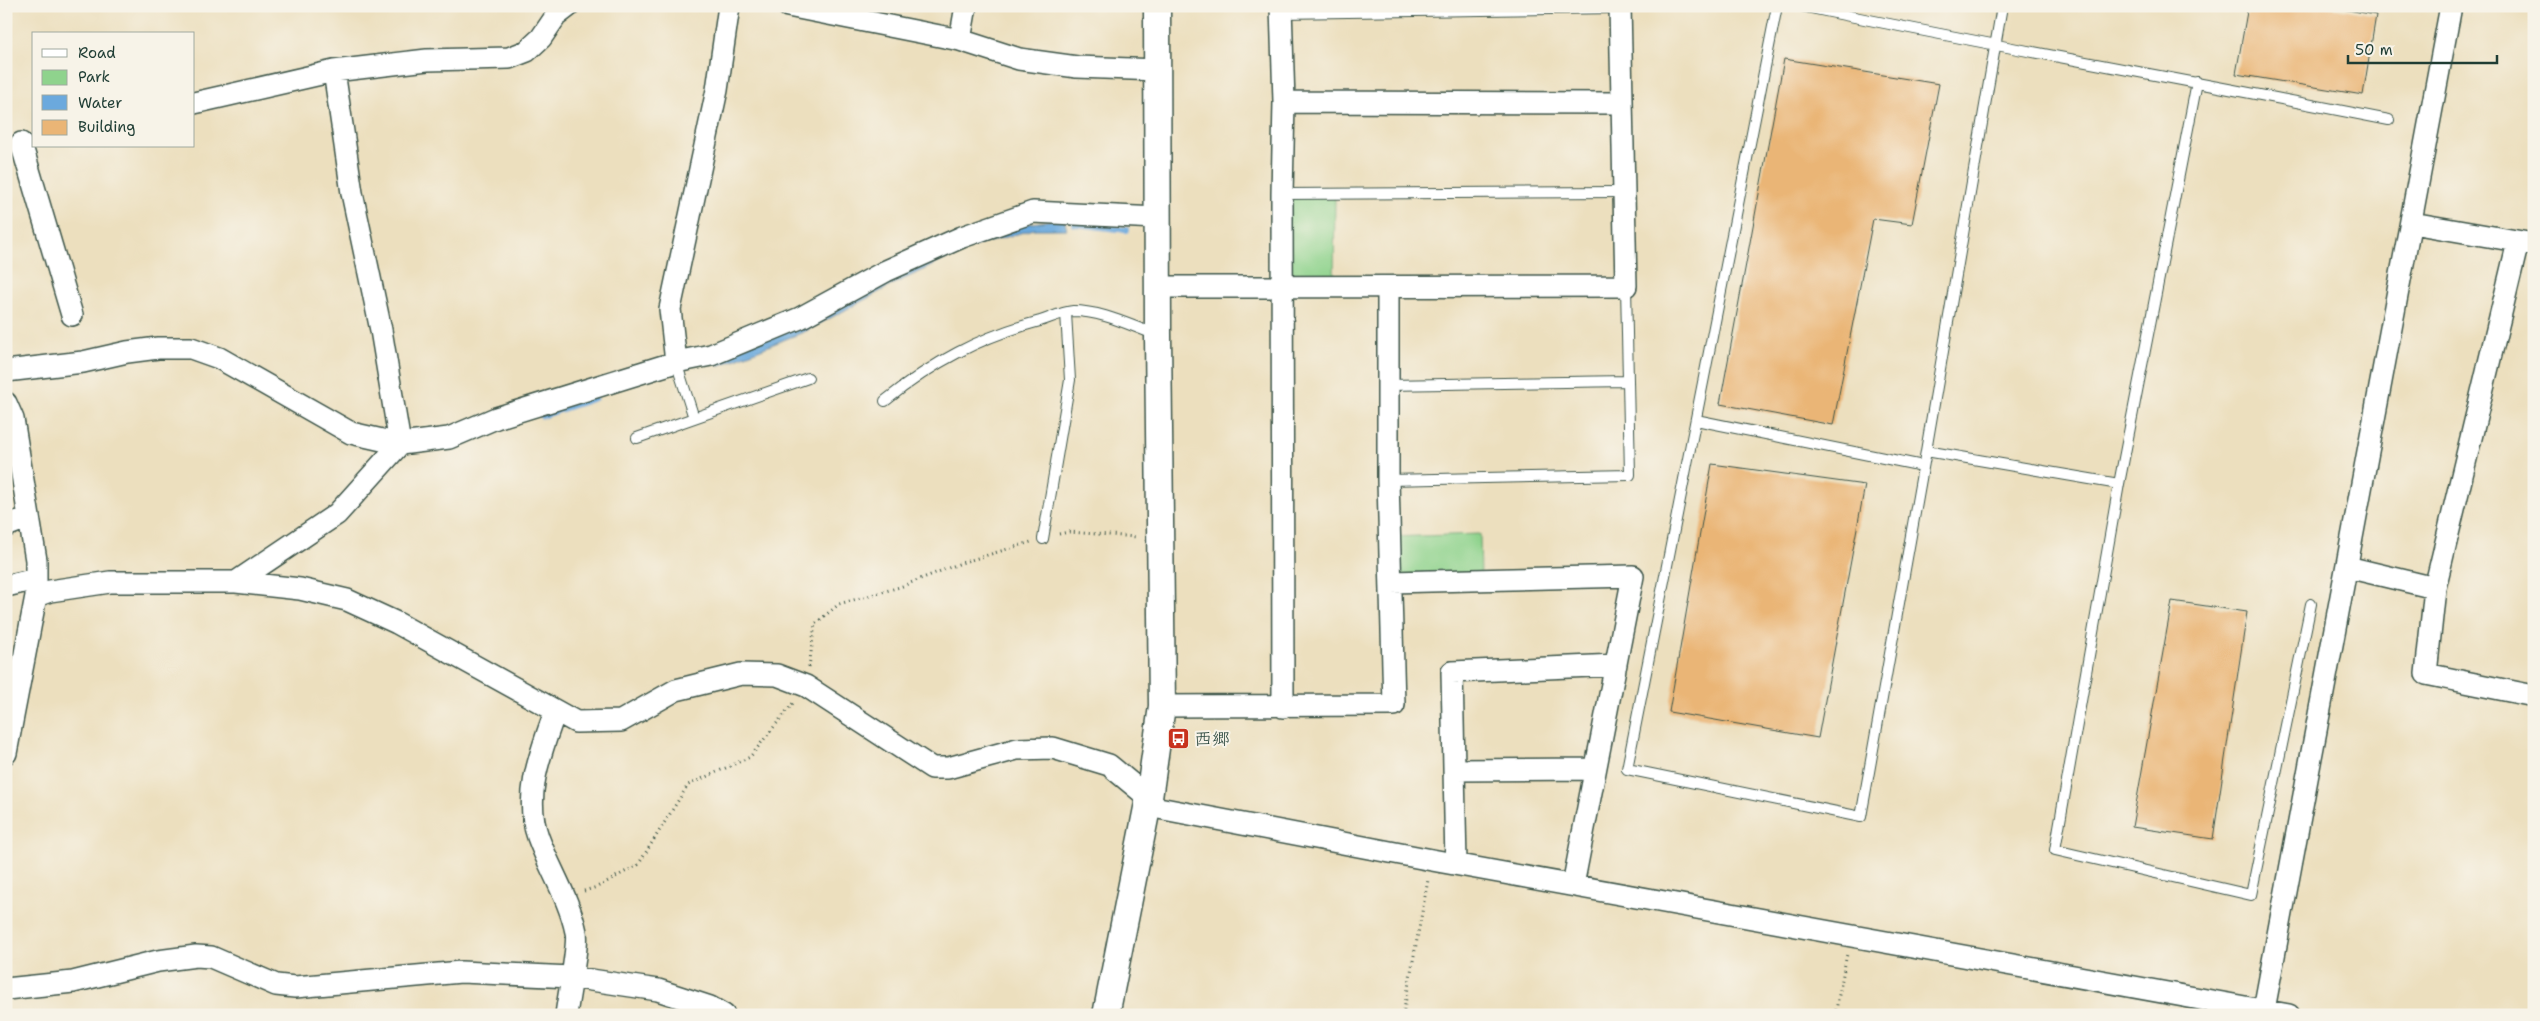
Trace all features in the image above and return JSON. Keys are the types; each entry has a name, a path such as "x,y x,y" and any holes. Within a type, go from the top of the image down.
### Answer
{"street":[{"path":"195,103 334,71 427,60 509,58 527,51 541,38 556,16 569,6"},
{"path":"676,362 670,308 717,90 729,6"},
{"path":"788,6 960,40 1020,59 1077,67 1158,70"},
{"path":"960,40 966,6"},
{"path":"1106,1015 1149,802 1162,706 1157,218 1157,6"},
{"path":"2264,1012 2412,223 2427,130 2452,6"},
{"path":"1158,287 1626,286 1620,7"},
{"path":"1281,10 1284,102 1282,194 1283,707"},
{"path":"334,71 352,193 381,330 400,444"},
{"path":"1284,102 1622,103"},
{"path":"20,143 72,315"},
{"path":"6,371 83,362 143,350 191,348 219,358 351,433 400,444 449,438 496,418 676,362 711,355 800,318 886,271 962,237 1033,212 1157,218"},
{"path":"2412,223 2526,243 2435,588 2426,674 2534,696"},
{"path":"1162,706 1283,707 1394,705 1388,480 1388,287"},
{"path":"6,403 14,419 36,560 36,588 6,753"},
{"path":"236,582 337,514 400,444"},
{"path":"6,526 29,517"},
{"path":"2347,567 2435,588"},
{"path":"1390,582 1633,576 1572,885"},
{"path":"6,586 50,591 110,582 236,582 300,589 347,600 397,623 576,722 621,721 676,690 742,674 777,675 806,686 932,768 948,768 1017,749 1053,748 1108,766 1149,802 1432,860 2289,1015"},
{"path":"1456,864 1452,672 1616,665"},
{"path":"555,712 536,764 532,808 538,837 566,896 577,934 566,1015"},
{"path":"1454,770 1595,769"},
{"path":"6,989 73,982 158,961 196,956 211,957 276,985 296,987 461,972 571,977 658,990 710,1007 724,1015"}],"lane":[{"path":"1777,6 1627,769 1861,817 2002,6"},
{"path":"1800,6 1994,46 2197,82 2389,120"},
{"path":"1281,10 1620,7"},
{"path":"2197,82 2119,484 2055,850 2251,895 2312,604"},
{"path":"1282,194 1624,192"},
{"path":"1388,480 1630,475 1626,286"},
{"path":"885,401 916,376 959,351 1003,331 1072,311 1103,316 1158,335"},
{"path":"1043,539 1070,380 1066,313"},
{"path":"676,362 694,418"},
{"path":"637,438 808,378"},
{"path":"1388,384 1628,381"},
{"path":"1696,420 1923,466"},
{"path":"1926,451 2119,484"}],"path":[{"path":"566,896 597,887 638,865 688,785 750,756 806,686 815,624 839,604 900,586 961,563 1069,532 1160,538"},
{"path":"1403,1015 1432,860"},
{"path":"1835,1015 1850,935"}],"green space":[{"path":"1282,194 1335,194 1334,287 1282,287"},
{"path":"1480,534 1481,580 1391,582 1389,537"}],"water":[{"path":"1064,218 1067,229 1034,229 969,248 896,283 806,331 718,366 720,356 1002,228"}],"building":[{"path":"2248,6 2325,6 2376,15 2363,95 2236,74"},
{"path":"1784,59 1939,84 1912,224 1873,219 1833,425 1720,404"},
{"path":"1712,464 1865,485 1818,738 1669,712"},
{"path":"2172,601 2247,612 2213,839 2132,827"}],"waterway":[{"path":"1075,224 1127,230"},
{"path":"542,416 595,398"}],"place":[{"name":"西郷","path":"1178,739"}]}
